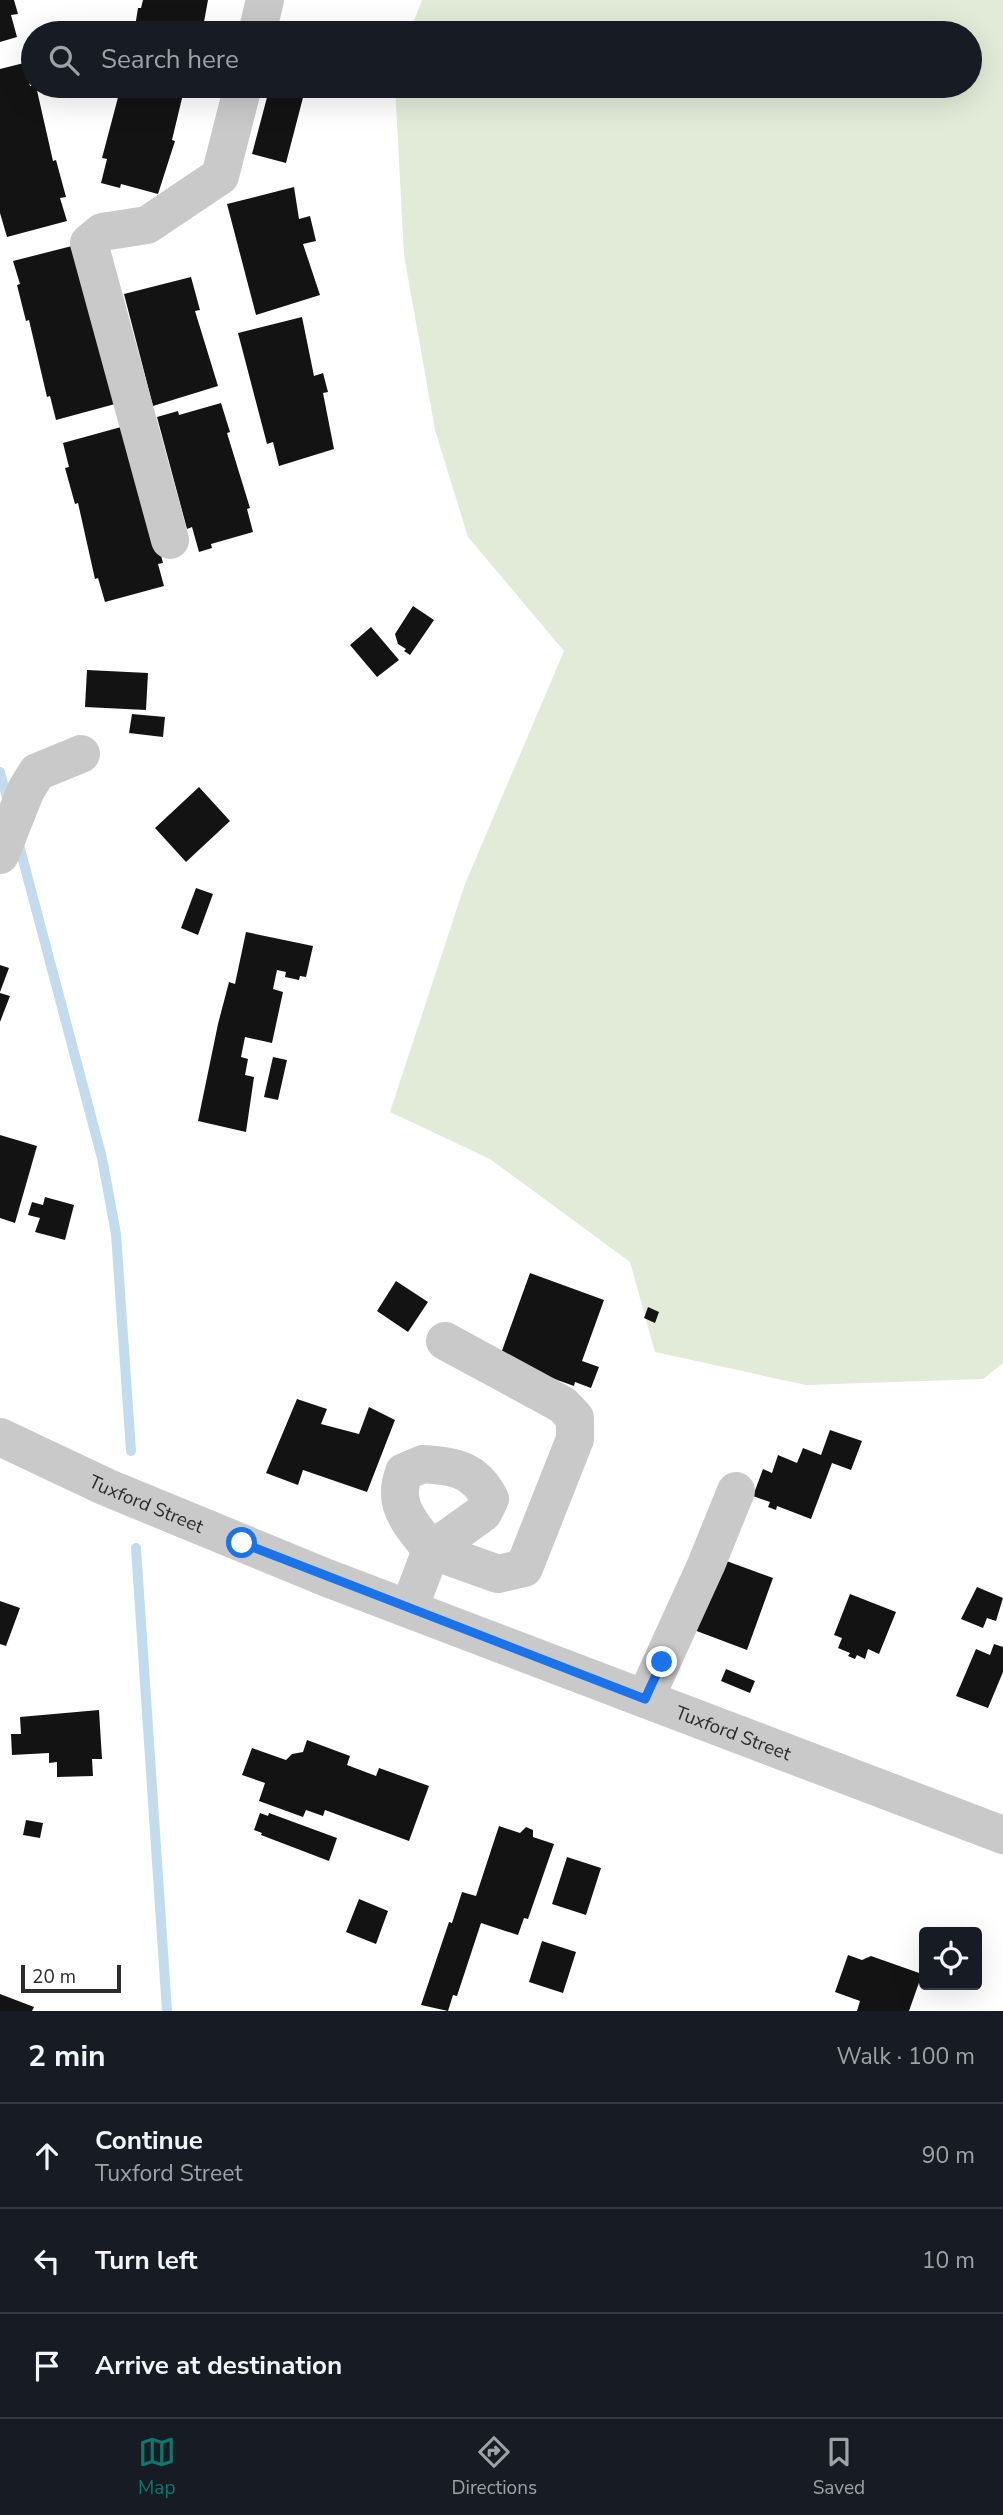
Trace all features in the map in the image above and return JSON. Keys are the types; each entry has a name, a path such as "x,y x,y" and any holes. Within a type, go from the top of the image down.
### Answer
{"street":[{"path":"260,21 265,0"},
{"path":"170,540 89,243 102,232 147,225 220,176 240,98"},
{"path":"0,855 26,790 37,772 48,765 81,754"},
{"path":"409,1609 431,1550 498,1574 524,1568 575,1439 575,1418 563,1405 445,1341"},
{"name":"Tuxford Street","path":"0,1437 106,1487 409,1609 1003,1835"},
{"path":"645,1699 701,1577 736,1491"}],"green space":[{"path":"422,0 1003,0 1003,1363 983,1379 806,1385 655,1352 630,1262 490,1159 390,1112 465,884 564,651 468,537 435,430 404,255 396,98 982,98 982,21 414,21"}],"building":[{"path":"0,0 14,0 18,14 11,15 17,37 0,42"},
{"path":"143,0 208,0 204,21 136,21 138,8 141,8"},
{"path":"21,64 21,98 39,98 53,161 56,160 66,197 60,198 67,221 7,237 0,213 0,69"},
{"path":"118,98 182,98 172,140 175,141 158,194 121,184 120,188 101,183 107,159 102,158"},
{"path":"267,98 303,98 286,163 252,154"},
{"path":"294,187 299,219 310,216 316,241 303,244 320,295 256,315 227,204"},
{"path":"72,246 115,404 56,420 50,396 47,397 29,320 26,321 13,261"},
{"path":"191,277 200,310 195,311 218,386 153,406 124,294"},
{"path":"302,317 314,376 323,373 328,392 323,393 334,449 279,466 273,442 267,444 238,333"},
{"path":"221,403 230,432 227,433 250,508 247,509 253,532 211,544 212,548 199,552 192,527 187,529 157,417 178,411 179,415"},
{"path":"121,427 133,449 163,563 158,564 164,586 105,602 98,578 95,579 78,503 75,504 65,468 69,467 63,443"},
{"path":"413,606 434,620 410,655 398,644 395,634"},
{"path":"371,627 399,660 377,677 350,645"},
{"path":"87,670 148,673 146,710 85,707"},
{"path":"132,714 165,717 163,737 129,733"},
{"path":"199,787 230,821 186,862 155,828"},
{"path":"196,888 213,894 198,935 181,928"},
{"path":"246,932 313,946 306,977 300,976 299,980 285,977 286,972 277,970 273,989 283,992 272,1043 245,1037 241,1057 248,1059 245,1075 254,1077 246,1132 198,1121 218,1024 229,982 235,984"},
{"path":"0,965 9,968 0,992"},
{"path":"0,993 10,996 0,1022"},
{"path":"273,1057 287,1060 278,1100 264,1097"},
{"path":"0,1135 37,1146 15,1223 0,1218"},
{"path":"45,1197 74,1205 65,1240 35,1232 40,1218 28,1215 32,1202 43,1205"},
{"path":"530,1273 604,1300 582,1361 599,1367 591,1388 575,1382 574,1386 499,1359"},
{"path":"396,1281 428,1302 408,1332 377,1311"},
{"path":"648,1307 659,1312 655,1323 644,1318"},
{"path":"297,1399 327,1409 321,1424 359,1434 369,1407 395,1420 367,1492 303,1470 298,1485 266,1473"},
{"path":"830,1430 862,1441 851,1470 832,1463 811,1519 777,1506 776,1510 768,1507 770,1502 753,1496 763,1469 772,1473 778,1455 797,1463 803,1448 821,1455"},
{"path":"721,1559 773,1578 747,1650 694,1630"},
{"path":"977,1587 1003,1598 996,1621 987,1618 983,1628 961,1619"},
{"path":"850,1594 896,1612 879,1654 868,1649 865,1659 857,1655 855,1659 848,1656 850,1653 838,1648 842,1638 834,1635"},
{"path":"0,1601 20,1608 6,1646 0,1644"},
{"path":"994,1644 1003,1647 1003,1672 988,1708 956,1696 976,1649 990,1655"},
{"path":"726,1669 755,1681 750,1693 721,1681"},
{"path":"99,1710 102,1759 92,1759 93,1776 57,1777 57,1762 49,1763 49,1753 12,1755 11,1734 21,1734 20,1717"},
{"path":"307,1740 350,1756 347,1765 376,1776 379,1768 429,1786 409,1841 325,1810 323,1816 306,1810 303,1817 259,1801 265,1783 242,1775 252,1748 286,1760 292,1754 303,1752"},
{"path":"260,1813 268,1816 269,1813 337,1838 329,1861 261,1835 262,1833 254,1830"},
{"path":"26,1820 43,1823 40,1838 23,1835"},
{"path":"499,1826 520,1833 526,1827 533,1830 533,1837 554,1844 528,1919 524,1918 518,1935 481,1923 457,1996 453,1995 448,2011 421,2005 462,1892 476,1896"},
{"path":"567,1857 601,1868 586,1915 552,1904"},
{"path":"359,1899 388,1911 376,1944 346,1932"},
{"path":"542,1941 576,1952 563,1993 529,1982"},
{"path":"848,1955 862,1960 871,1956 919,1973 919,1983 909,2011 857,2011 860,2001 835,1992"},
{"path":"0,1994 34,2007 32,2011 0,2011"}],"waterway":[{"path":"0,772 8,802"},
{"path":"18,841 102,1158 116,1234 131,1451"},
{"path":"136,1548 167,2011"}],"route":[{"path":"242,1543 645,1699 662,1662"}]}
